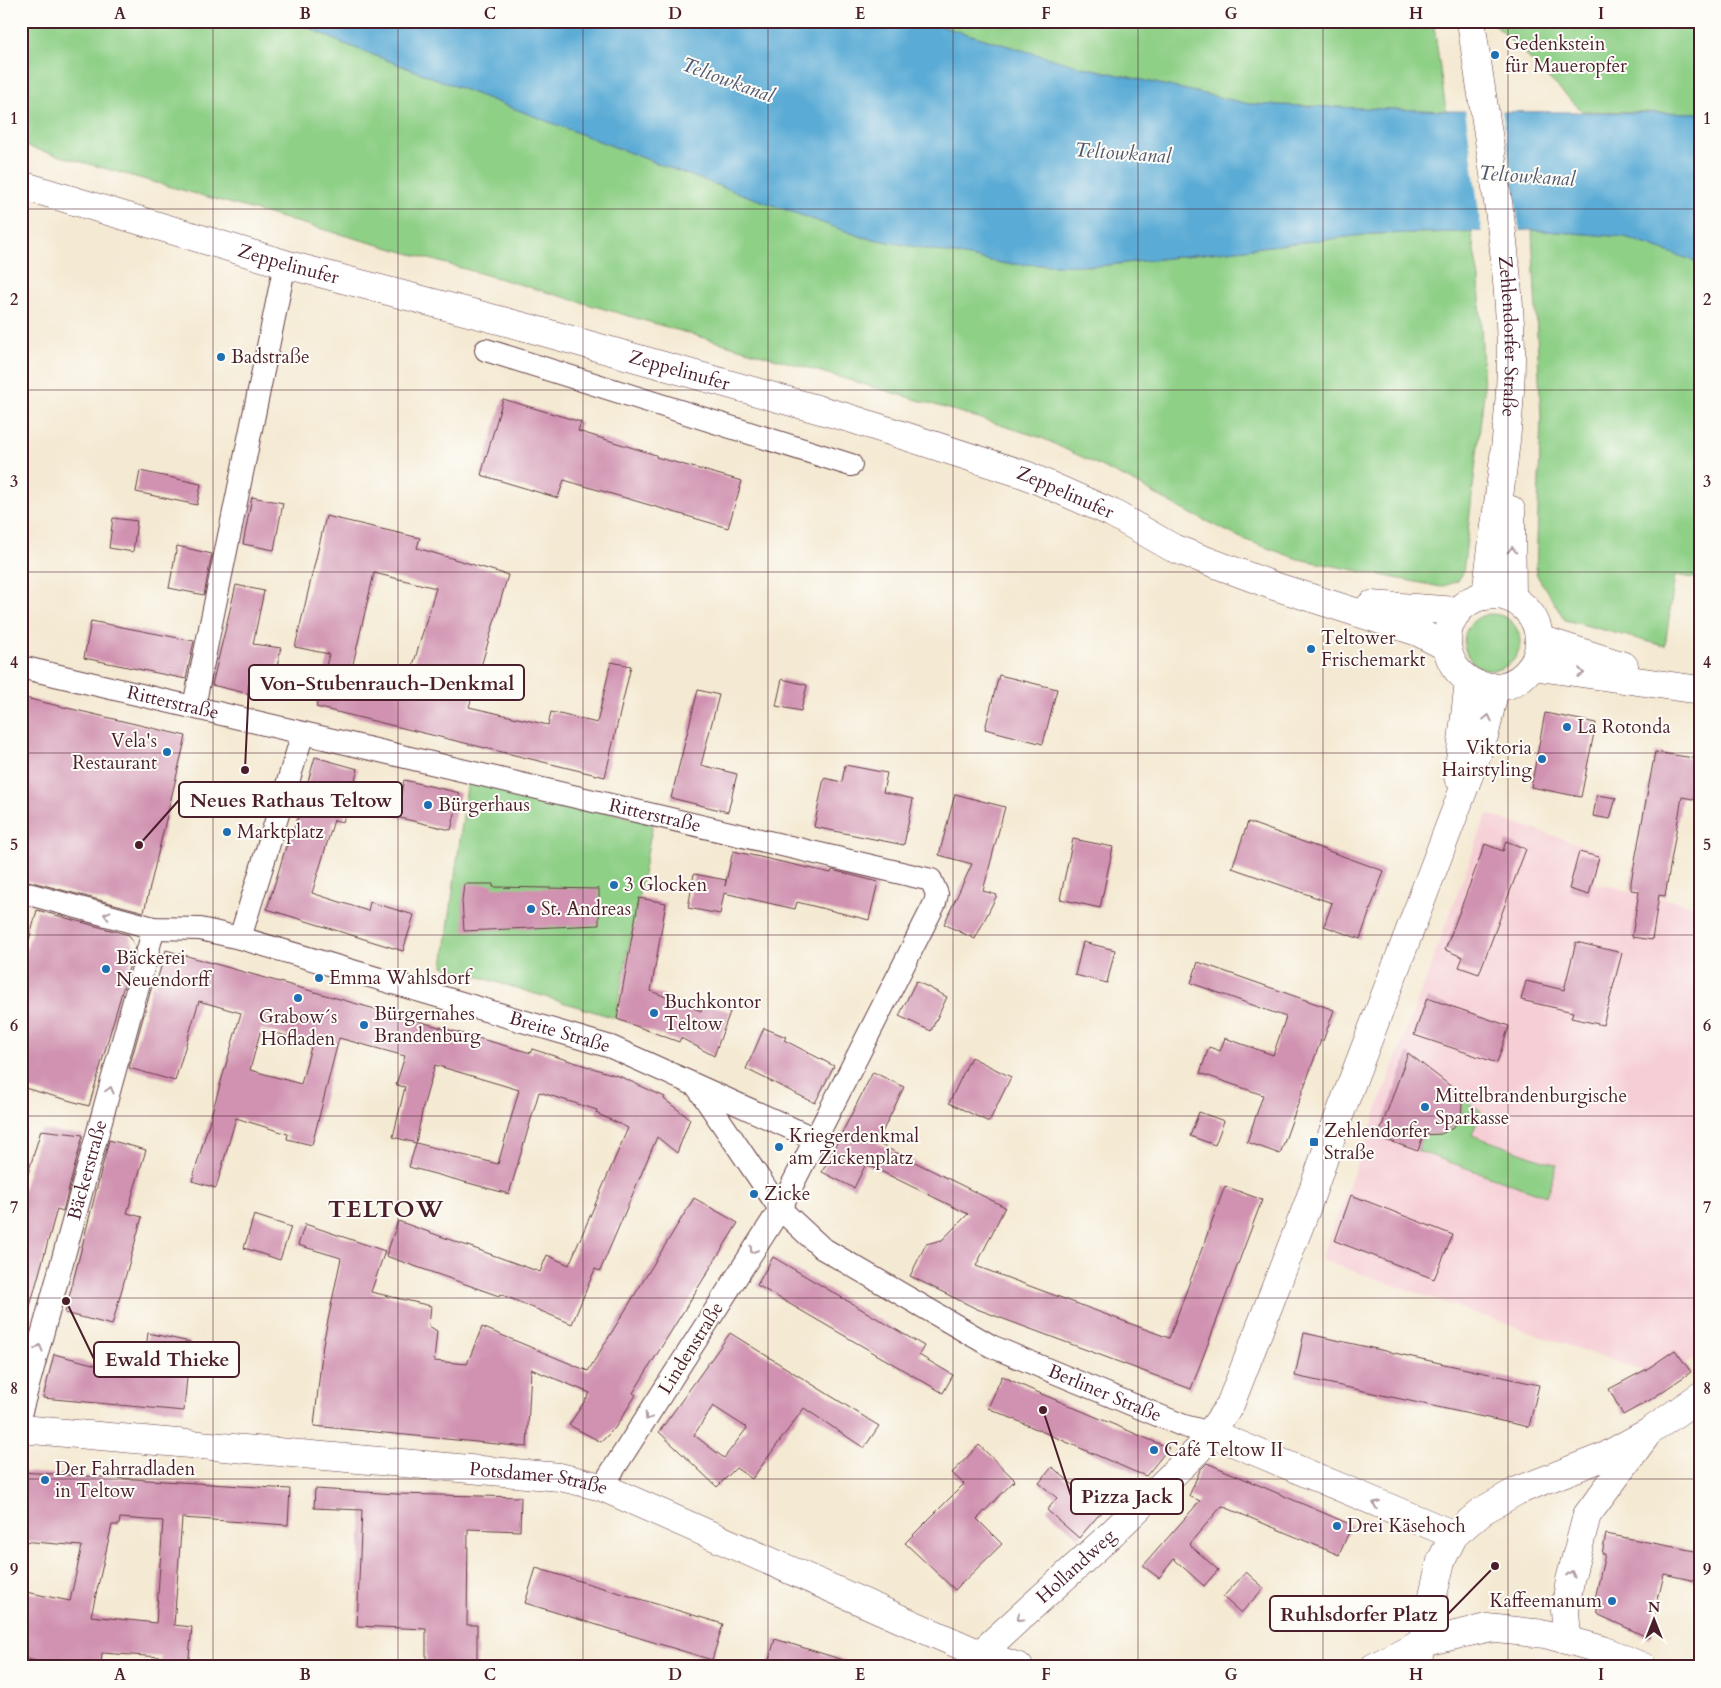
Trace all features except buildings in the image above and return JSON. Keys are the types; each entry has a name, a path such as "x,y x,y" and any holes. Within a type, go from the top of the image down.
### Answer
{"street":[{"name":"Zehlendorfer Straße","path":"1471,21 1502,242 1511,349 1507,431 1511,529 1499,597"},
{"name":"Zeppelinufer","path":"21,185 285,264 529,328 830,413 1017,472 1112,513 1173,548 1266,583 1418,632 1447,647"},
{"path":"194,706 285,264"},
{"name":"Zeppelinufer","path":"486,350 851,465"},
{"path":"1499,597 1522,606 1531,615 1540,639 1537,658 1522,677 1510,685 1495,688 1469,681 1458,672 1451,660 1447,647 1451,622 1458,611 1476,598 1499,597"},
{"name":"Zeppelinufer","path":"1320,600 1422,610 1458,611"},
{"path":"1540,639 1700,690"},
{"path":"1532,666 1700,690"},
{"name":"Ritterstraße","path":"21,667 932,880 937,894 935,903 780,1209"},
{"path":"1454,813 1469,681"},
{"path":"1211,1433 1230,1405 1273,1296 1485,733 1495,688"},
{"path":"240,938 303,733"},
{"name":"Breite Straße","path":"21,892 154,928 200,929 240,938 610,1046 698,1088 815,1139"},
{"name":"Bäckerstraße","path":"21,1411 154,928"},
{"path":"698,1088 780,1209"},
{"name":"Berliner Straße","path":"780,1209 822,1248 991,1346 1184,1426 1211,1433 1454,1535"},
{"name":"Lindenstraße","path":"602,1487 780,1209"},
{"path":"1418,1655 1441,1561 1454,1535 1482,1511 1517,1491 1606,1456 1649,1432 1700,1396"},
{"name":"Potsdamer Straße","path":"21,1429 313,1456 512,1471 560,1477 602,1487 980,1654 1019,1667"},
{"path":"1567,1639 1565,1613 1567,1599 1587,1515 1635,1454 1649,1432"},
{"name":"Hollandweg","path":"980,1654 1105,1540 1198,1450 1211,1433"},
{"path":"1374,1667 1418,1655 1486,1628 1512,1629 1567,1639 1603,1650 1643,1667"}],"shaded area":[{"path":"1487,814 1603,852 1595,883 1700,907 1700,1355 1666,1379 1321,1260"}],"green space":[{"path":"21,21 294,21 342,43 675,170 862,237 1007,264 1100,266 1372,234 1471,232 1479,279 1484,393 1463,573 1458,581 1441,587 1298,559 1243,539 1183,510 1134,482 1042,438 959,412 515,283 21,145"},
{"path":"923,21 1366,21 1434,26 1446,111 1249,104 1070,64"},
{"path":"1494,21 1700,21 1700,113 1582,111 1495,25"},
{"path":"1532,230 1625,237 1700,263 1700,579 1675,575 1665,646 1565,620 1536,574 1541,417"},
{"path":"1492,614 1507,619 1515,627 1520,642 1515,657 1507,665 1492,670 1477,665 1469,657 1464,642 1469,627 1477,619"},
{"path":"468,779 653,823 615,1018 443,966"},
{"path":"1460,1097 1481,1111 1472,1135 1557,1165 1546,1196 1418,1151 1424,1133 1433,1134 1448,1131 1458,1121 1461,1114"}],"water":[{"name":"Teltowkanal","path":"294,21 923,21 1070,64 1249,104 1446,111 1700,113 1700,263 1625,237 1532,230 1372,234 1100,266 1007,264 862,237 675,170 342,43"}],"pier":[{"path":"1465,109 1502,109 1520,233 1482,234"}],"place":[{"name":"Gedenkstein für Maueropfer","path":"1495,55"},
{"name":"Badstraße","path":"221,357"},
{"name":"Teltower Frischemarkt","path":"1311,649"},
{"name":"La Rotonda","path":"1567,727"},
{"name":"Vela's Restaurant","path":"167,752"},
{"name":"Viktoria Hairstyling","path":"1542,759"},
{"name":"Von-Stubenrauch-Denkmal","path":"245,770"},
{"name":"Bürgerhaus","path":"428,805"},
{"name":"Marktplatz","path":"227,832"},
{"name":"Neues Rathaus Teltow","path":"139,845"},
{"name":"3 Glocken","path":"614,885"},
{"name":"St. Andreas","path":"531,909"},
{"name":"Bäckerei Neuendorff","path":"106,969"},
{"name":"Emma Wahlsdorf","path":"319,978"},
{"name":"Grabow´s Hofladen","path":"298,998"},
{"name":"Buchkontor Teltow","path":"654,1013"},
{"name":"Bürgernahes Brandenburg","path":"364,1025"},
{"name":"Mittelbrandenburgische Sparkasse","path":"1425,1107"},
{"name":"Zehlendorfer Straße","path":"1314,1142"},
{"name":"Kriegerdenkmal am Zickenplatz","path":"779,1147"},
{"name":"Zicke","path":"754,1194"},
{"name":"Ewald Thieke","path":"66,1301"},
{"name":"Pizza Jack","path":"1043,1410"},
{"name":"Café Teltow II","path":"1154,1450"},
{"name":"Der Fahrradladen in Teltow","path":"45,1480"},
{"name":"Drei Käsehoch","path":"1337,1526"},
{"name":"Ruhlsdorfer Platz","path":"1495,1566"},
{"name":"Kaffeemanum","path":"1612,1601"}],"district":[{"name":"TELTOW","path":"386,1209"}]}
